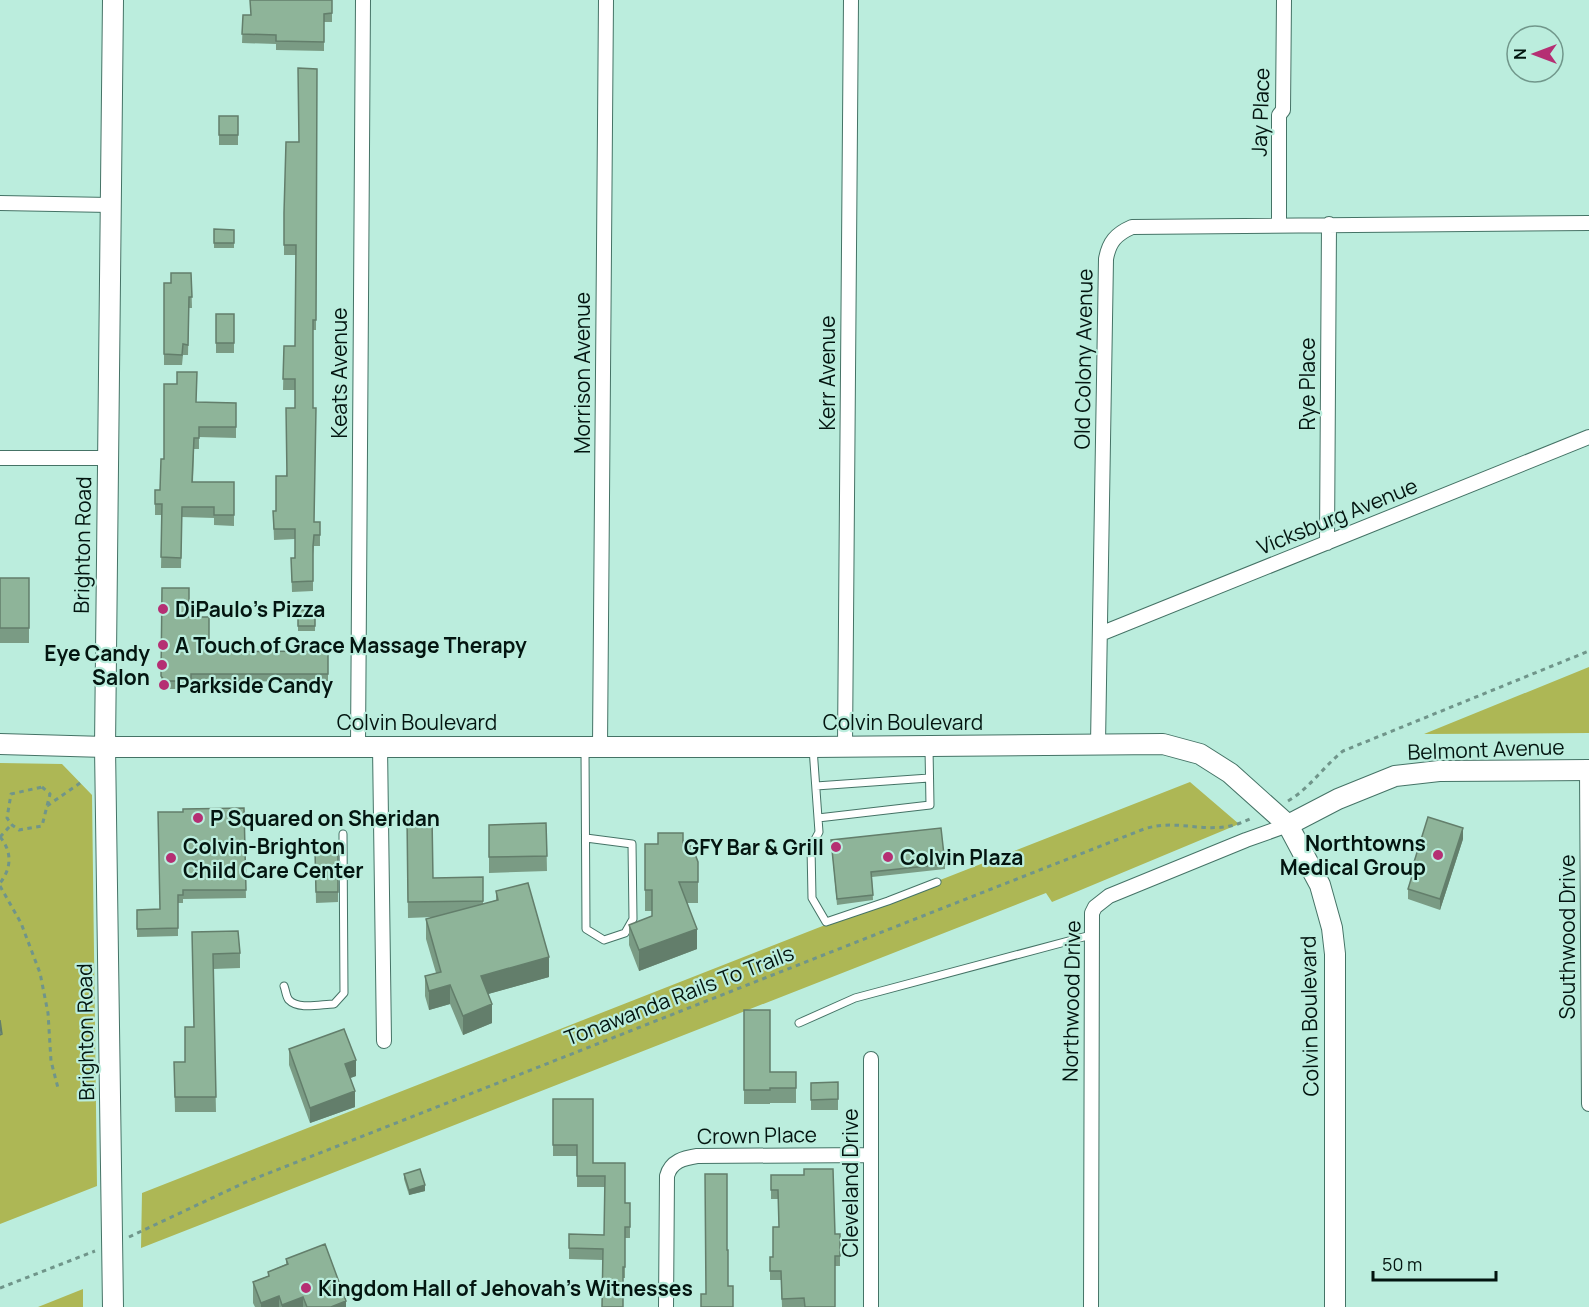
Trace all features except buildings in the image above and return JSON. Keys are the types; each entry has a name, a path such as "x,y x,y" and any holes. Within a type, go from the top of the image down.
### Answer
{"street":[{"name":"Brighton Road","path":"113,0 105,747 113,1307"},
{"name":"Keats Avenue","path":"358,746 363,0"},
{"name":"Morrison Avenue","path":"593,746 606,0"},
{"name":"Kerr Avenue","path":"845,746 851,0"},
{"name":"Jay Place","path":"1279,225 1279,115 1283,110 1284,0"},
{"path":"0,203 110,205"},
{"name":"Old Colony Avenue","path":"1098,744 1106,271 1108,248 1114,238 1121,232 1132,228 1589,223"},
{"name":"Rye Place","path":"1327,543 1329,225"},
{"name":"Vicksburg Avenue","path":"1100,634 1589,437"},
{"path":"0,458 107,458"},
{"name":"Colvin Boulevard","path":"0,744 105,747 813,747 1163,744 1200,753 1230,773 1288,825 1320,885 1332,928 1335,954 1335,1307"},
{"path":"380,746 384,1041"},
{"name":"Belmont Avenue","path":"1288,825 1357,790 1395,776 1439,771 1588,770"},
{"name":"Southwood Drive","path":"1588,770 1589,1104"},
{"name":"Northwood Drive","path":"1091,1307 1092,913 1095,907 1109,896 1288,825"},
{"name":"Cleveland Drive","path":"871,1059 871,1307"},
{"name":"Crown Place","path":"666,1307 666,1190 669,1170 675,1163 684,1158 697,1156 871,1155"}],"lane":[{"path":"586,838 632,844 633,919 625,933 604,940 586,929 586,838 593,746"},
{"path":"818,818 930,805 928,746"},
{"path":"813,747 819,832 811,847 812,898 826,922 937,882"},
{"path":"816,786 929,778"},
{"path":"285,986 288,999 292,1003 302,1005 334,1004 344,993 343,834"},
{"path":"799,1023 855,998 1091,935"}],"path":[{"path":"1288,801 1310,786 1343,751 1589,651"},
{"path":"46,806 80,783"},
{"path":"42,786 50,794 42,826 19,830 12,825 7,818 11,794 42,786"},
{"name":"Tonawanda Rails To Trails","path":"126,1238 257,1178 1144,829 1174,824 1221,828 1252,818"},
{"path":"12,825 0,837 7,847 9,862 8,870 0,884 21,923 40,973 48,1013 51,1061 58,1088"},
{"path":"0,1288 98,1249"}],"green space":[{"path":"1589,667 1589,733 1424,734"},
{"path":"0,763 62,764 92,795 97,1186 0,1224"},
{"path":"1190,782 1239,824 1052,902 1046,893 141,1248 142,1193"},
{"path":"83,1289 83,1307 38,1307"}],"place":[{"name":"DiPaulo's Pizza","path":"163,609"},
{"name":"A Touch of Grace Massage Therapy","path":"163,645"},
{"name":"Eye Candy Salon","path":"162,665"},
{"name":"Parkside Candy","path":"164,685"},
{"name":"P Squared on Sheridan","path":"198,818"},
{"name":"GFY Bar & Grill","path":"836,847"},
{"name":"Northtowns Medical Group","path":"1438,855"},
{"name":"Colvin Plaza","path":"888,857"},
{"name":"Colvin-Brighton Child Care Center","path":"171,858"},
{"name":"Kingdom Hall of Jehovah’s Witnesses","path":"306,1288"}]}
